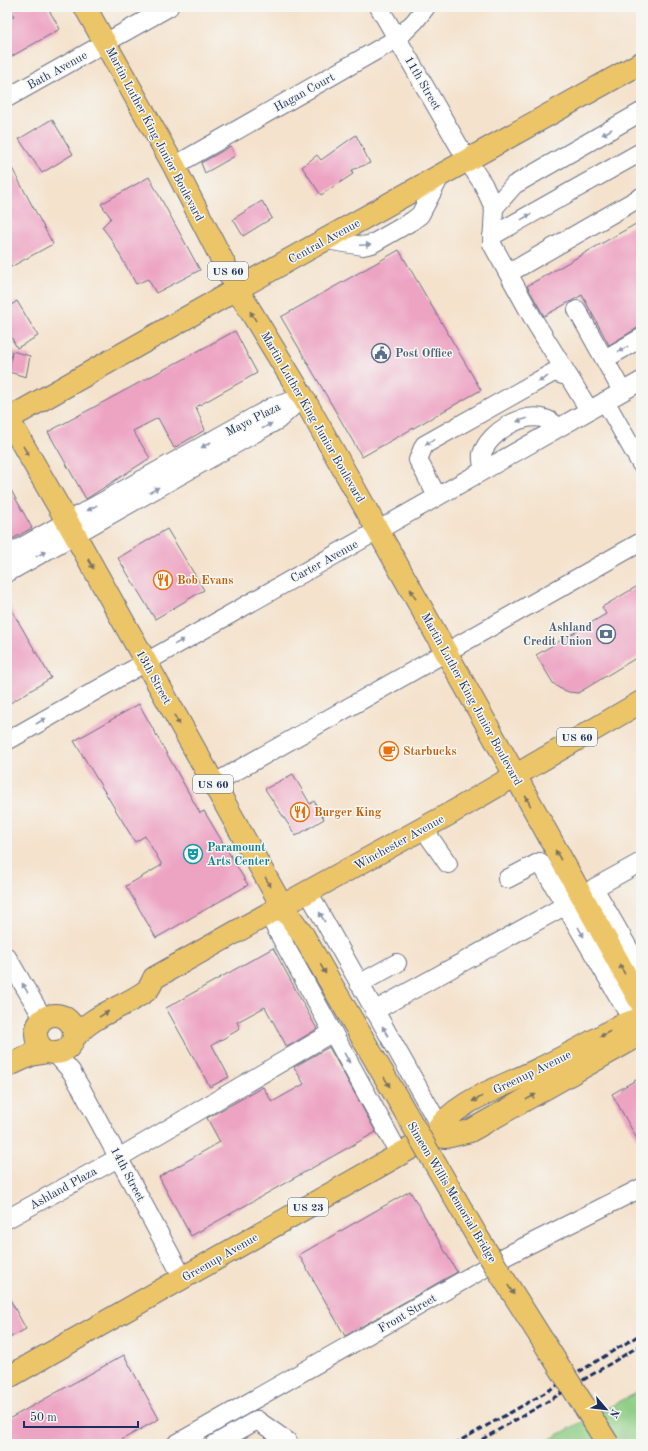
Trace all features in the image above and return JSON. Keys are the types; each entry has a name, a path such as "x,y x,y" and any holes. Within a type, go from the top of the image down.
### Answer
{"main road":[{"name":"Martin Luther King Junior Boulevard","path":"85,7 174,166 237,288 303,397 515,775 639,1021"},
{"name":"Central Avenue","path":"7,419 237,288 326,240 641,63"},
{"name":"13th Street","path":"7,419 71,528 213,784 275,910 303,935"},
{"name":"Winchester Avenue","path":"61,1048 93,1021 147,990 154,978 423,828 641,702"},
{"name":"Simeon Willis Memorial Bridge","path":"303,935 474,1232 608,1444"},
{"name":"Winchester Avenue","path":"7,1052 21,1043 47,1021 75,1013 141,977 154,978"},
{"path":"47,1021 72,1025 61,1048 37,1043 47,1021"},
{"name":"Greenup Avenue","path":"7,1378 439,1133 470,1131 629,1042 639,1021"},
{"path":"7,1066 31,1055 61,1048"}],"street":[{"name":"Bath Avenue","path":"7,98 169,7"},
{"name":"11th Street","path":"379,7 467,160 483,184 494,208"},
{"name":"Hagan Court","path":"174,166 398,38 415,21 426,7"},
{"path":"589,410 535,322 492,244 494,208 514,184 641,112"},
{"path":"492,236 641,152"},
{"path":"509,273 641,197"},
{"path":"577,310 622,391"},
{"path":"605,359 641,338"},
{"path":"437,496 418,460 424,445 554,372 569,376"},
{"name":"Carter Avenue","path":"7,741 145,661 378,531 483,469 641,381"},
{"name":"Mayo Plaza","path":"7,555 71,528 278,420 303,397"},
{"path":"605,401 641,464"},
{"path":"483,469 482,456 490,440 496,434 513,423 523,419 540,418 549,420 557,428"},
{"name":"Mayo Plaza","path":"7,573 71,528"},
{"path":"213,784 641,542"},
{"path":"423,828 448,864"},
{"path":"507,879 540,862 639,1021"},
{"path":"641,862 594,888 641,970"},
{"path":"308,892 439,1133"},
{"path":"374,1011 566,905"},
{"path":"275,910 333,1032 400,1155"},
{"path":"7,957 47,1021"},
{"path":"359,984 397,963"},
{"name":"Ashland Plaza","path":"7,1219 120,1157 333,1032"},
{"name":"14th Street","path":"61,1048 71,1071 120,1157 183,1278"},
{"name":"Front Street","path":"176,1444 506,1256 641,1188"},
{"path":"215,1444 257,1420 289,1444"}],"green space":[{"path":"641,1390 641,1444 541,1444"}],"building":[{"path":"9,7 47,7 60,29 7,59 7,20 14,16"},
{"path":"52,119 73,154 42,173 19,139"},
{"path":"356,135 370,163 352,170 353,174 321,195 302,167 317,155 321,160"},
{"path":"231,146 235,156 205,173 201,163"},
{"path":"7,159 53,244 7,269"},
{"path":"149,177 200,270 156,293 148,279 136,284 111,239 102,227 111,218 101,204"},
{"path":"262,201 272,218 243,236 233,219"},
{"path":"641,221 641,326 609,345 582,295 544,316 527,286"},
{"name":"Post Office","path":"399,250 481,390 362,457 281,317"},
{"path":"17,301 38,336 17,348 7,329 7,308"},
{"path":"235,331 257,373 196,407 205,430 174,448 158,418 133,431 150,458 86,499 48,432"},
{"path":"12,351 30,356 26,377 9,372"},
{"path":"7,483 32,528 7,542"},
{"path":"167,529 204,590 155,619 118,558"},
{"name":"Ashland Credit Union","path":"641,584 641,655 578,693 569,692 559,688 553,683 536,655 606,614 602,607"},
{"path":"7,602 51,678 7,705"},
{"path":"139,704 200,813 204,811 248,885 156,938 126,886 162,865 145,836 135,842 74,741"},
{"name":"Burger King","path":"293,774 310,804 314,801 324,819 296,836 265,789"},
{"path":"273,948 317,1029 287,1047 265,1007 237,1022 240,1029 212,1045 229,1077 210,1087 166,1008"},
{"path":"329,1047 376,1132 191,1236 159,1177 220,1142 207,1118 263,1087 272,1102 304,1084 294,1067"},
{"path":"641,1077 641,1146 612,1094"},
{"path":"410,1191 457,1272 345,1336 299,1255"},
{"path":"7,1294 26,1329 7,1339"},
{"path":"124,1355 159,1419 114,1444 12,1444 7,1435 7,1420"}],"railway":[{"path":"454,1444 538,1397 641,1334"},
{"path":"474,1444 641,1345"}],"place":[{"name":"Post Office","path":"381,353"},
{"name":"Bob Evans","path":"163,580"},
{"name":"Ashland Credit Union","path":"606,634"},
{"name":"Starbucks","path":"389,751"},
{"name":"Burger King","path":"300,812"},
{"name":"Paramount Arts Center","path":"193,854"}]}
